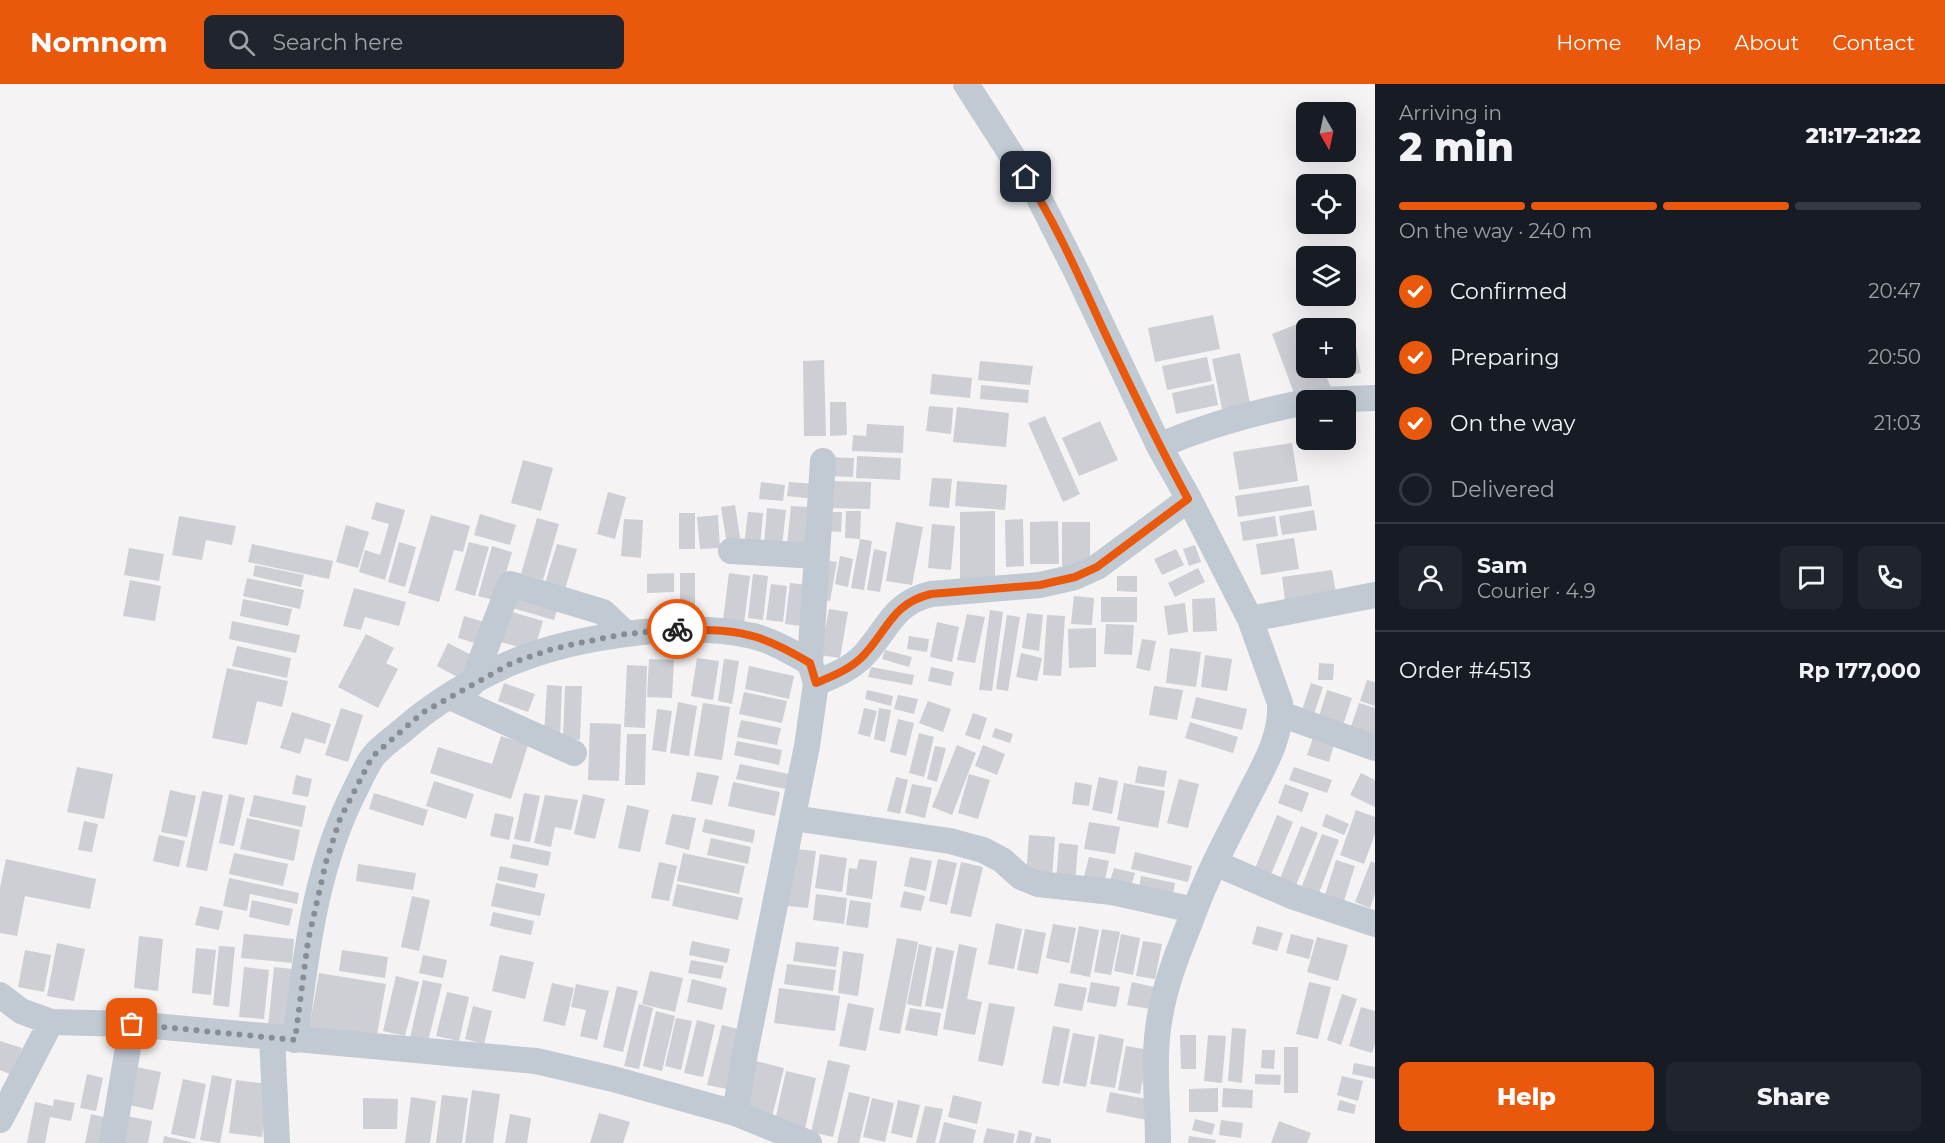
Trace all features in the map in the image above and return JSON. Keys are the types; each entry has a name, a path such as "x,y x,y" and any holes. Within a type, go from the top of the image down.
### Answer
{"street":[{"path":"966,84 1038,196 1077,273 1159,446 1250,619 1277,692 1281,714 1273,747 1215,863 1194,910 1172,973 1160,1016 1156,1064 1158,1143"},
{"path":"1356,399 1375,398"},
{"path":"1159,446 1196,430 1296,404"},
{"path":"735,1113 807,746 813,673 816,556 823,461"},
{"path":"278,1143 284,1038 326,862 340,819 372,757 422,713 512,663 552,649 626,634 677,629 720,631 754,636 789,651 813,673 840,673 864,655 902,606 917,597 1040,585 1075,577 1097,567 1188,499"},
{"path":"731,550 816,556"},
{"path":"472,684 510,584 603,612 626,634"},
{"path":"1250,619 1375,595"},
{"path":"450,697 574,753"},
{"path":"1281,714 1375,748"},
{"path":"793,818 950,841 982,850 1002,860 1020,877 1038,884 1112,892 1194,910"},
{"path":"1215,863 1294,897 1375,924"},
{"path":"0,995 21,1011 51,1022 132,1024 536,1061 735,1113 809,1143"},
{"path":"0,1120 51,1022"},
{"path":"112,1143 132,1024"}],"building":[{"path":"1213,315 1220,349 1155,362 1148,328"},
{"path":"1296,325 1296,378 1327,378 1331,388 1296,390 1296,398 1272,334"},
{"path":"1356,347 1361,373 1356,374"},
{"path":"1240,353 1251,408 1223,414 1212,359"},
{"path":"1207,357 1212,381 1167,390 1162,366"},
{"path":"824,360 826,436 804,436 803,361"},
{"path":"980,361 1033,366 1030,385 978,380"},
{"path":"932,374 972,378 970,398 930,394"},
{"path":"1214,384 1218,405 1176,414 1172,393"},
{"path":"981,385 1029,390 1028,403 980,399"},
{"path":"830,402 846,402 847,435 830,436"},
{"path":"929,406 953,408 951,434 926,431"},
{"path":"957,407 1009,413 1006,447 953,442"},
{"path":"1045,416 1080,494 1063,502 1028,423"},
{"path":"1100,421 1118,460 1079,476 1062,438"},
{"path":"867,424 904,426 903,453 852,451 853,435 866,436"},
{"path":"1292,443 1298,481 1239,490 1233,452"},
{"path":"857,456 901,458 900,480 856,478"},
{"path":"827,457 854,458 853,477 827,476"},
{"path":"523,460 553,468 541,511 511,503"},
{"path":"932,478 952,479 949,508 929,506"},
{"path":"830,481 871,482 870,509 829,508"},
{"path":"957,481 1007,485 1005,510 955,506"},
{"path":"761,482 785,485 783,501 759,499"},
{"path":"789,482 816,484 815,499 787,496"},
{"path":"1309,485 1312,506 1238,517 1235,496"},
{"path":"608,492 626,497 615,539 597,534"},
{"path":"376,502 405,510 385,580 359,572 365,550 380,555 389,524 371,519"},
{"path":"735,505 741,543 727,545 721,507"},
{"path":"791,506 809,507 806,547 787,545"},
{"path":"767,508 786,510 782,546 764,545"},
{"path":"1314,510 1317,530 1282,535 1279,516"},
{"path":"846,511 861,511 860,539 845,538"},
{"path":"995,511 995,578 960,579 960,512"},
{"path":"748,512 763,513 760,546 744,545"},
{"path":"828,512 842,512 841,532 827,531"},
{"path":"679,513 695,513 695,549 679,549"},
{"path":"480,514 516,525 510,545 474,535"},
{"path":"431,515 470,526 463,552 454,550 439,602 408,593"},
{"path":"718,515 720,548 700,549 697,517"},
{"path":"179,516 236,526 232,545 206,540 202,560 172,555"},
{"path":"1275,516 1278,536 1243,541 1240,522"},
{"path":"537,518 559,524 543,580 521,574"},
{"path":"624,519 643,520 641,558 621,556"},
{"path":"1023,519 1024,566 1006,567 1005,520"},
{"path":"1058,521 1059,564 1030,564 1030,522"},
{"path":"896,522 923,527 912,585 886,581"},
{"path":"1062,522 1090,522 1090,566 1062,566"},
{"path":"932,524 955,526 951,570 928,568"},
{"path":"346,525 369,532 358,568 336,562"},
{"path":"1294,538 1299,569 1261,575 1256,544"},
{"path":"860,539 872,541 864,590 851,588"},
{"path":"399,542 416,547 405,587 388,582"},
{"path":"469,542 489,547 475,596 455,590"},
{"path":"252,544 333,561 329,579 248,562"},
{"path":"557,544 577,549 563,596 543,590"},
{"path":"1195,545 1201,562 1189,566 1183,549"},
{"path":"492,546 512,552 498,601 478,596"},
{"path":"129,548 164,554 159,581 124,575"},
{"path":"874,549 887,552 880,592 867,590"},
{"path":"1176,549 1184,565 1162,575 1154,559"},
{"path":"840,556 853,559 848,587 835,584"},
{"path":"825,560 837,562 830,601 818,599"},
{"path":"255,565 304,575 301,587 253,576"},
{"path":"1198,568 1205,582 1175,597 1168,583"},
{"path":"1332,570 1336,593 1285,601 1282,577"},
{"path":"674,573 674,592 647,593 647,574"},
{"path":"680,573 695,573 695,623 680,623"},
{"path":"729,573 750,576 744,623 723,620"},
{"path":"753,574 768,576 763,620 748,618"},
{"path":"1117,576 1137,576 1137,592 1117,591"},
{"path":"247,578 304,590 300,609 243,596"},
{"path":"130,580 161,586 155,621 123,616"},
{"path":"790,583 808,585 803,626 785,624"},
{"path":"771,584 787,586 783,622 766,620"},
{"path":"354,588 406,602 399,626 365,617 361,630 343,626"},
{"path":"516,591 559,604 554,620 512,608"},
{"path":"1074,596 1094,598 1092,625 1071,624"},
{"path":"1101,597 1137,597 1137,622 1101,622"},
{"path":"1215,598 1217,631 1193,632 1192,599"},
{"path":"243,599 292,609 288,626 240,616"},
{"path":"1185,603 1188,632 1168,635 1164,606"},
{"path":"502,609 543,621 534,651 493,640"},
{"path":"829,609 848,612 840,658 820,655"},
{"path":"990,610 1003,612 992,691 979,690"},
{"path":"1027,613 1043,615 1039,651 1022,648"},
{"path":"967,614 985,617 975,663 957,660"},
{"path":"1007,615 1020,617 1008,691 996,689"},
{"path":"1047,615 1065,616 1061,676 1043,675"},
{"path":"464,616 491,624 485,646 458,638"},
{"path":"232,621 300,635 296,653 229,639"},
{"path":"937,622 959,627 952,662 930,657"},
{"path":"1106,624 1134,625 1132,655 1104,654"},
{"path":"1096,628 1096,667 1069,668 1068,629"},
{"path":"366,634 394,648 386,663 398,669 378,708 338,687"},
{"path":"909,636 929,639 927,652 907,649"},
{"path":"1142,639 1156,641 1150,671 1136,668"},
{"path":"448,643 473,656 461,679 437,666"},
{"path":"237,646 291,658 287,678 232,666"},
{"path":"1170,648 1201,652 1196,687 1166,683"},
{"path":"885,650 912,657 909,667 882,659"},
{"path":"1021,653 1042,658 1037,681 1016,677"},
{"path":"1205,655 1232,659 1227,691 1201,687"},
{"path":"697,658 719,661 713,700 691,696"},
{"path":"649,659 674,660 672,698 647,697"},
{"path":"724,659 739,661 732,704 718,701"},
{"path":"1319,663 1334,664 1333,680 1318,680"},
{"path":"627,665 647,666 645,728 624,727"},
{"path":"749,666 794,676 789,699 745,689"},
{"path":"871,667 914,675 912,685 868,677"},
{"path":"931,667 954,672 951,686 928,681"},
{"path":"227,668 288,681 282,707 257,701 247,745 212,738"},
{"path":"1367,680 1375,682 1375,706 1360,701"},
{"path":"504,683 535,694 528,712 498,701"},
{"path":"1311,683 1323,687 1313,717 1301,713"},
{"path":"547,685 562,686 560,737 544,736"},
{"path":"565,686 582,686 580,740 563,739"},
{"path":"1154,686 1183,690 1177,720 1149,715"},
{"path":"867,690 893,696 891,706 865,699"},
{"path":"1327,690 1352,698 1341,731 1317,723"},
{"path":"744,692 787,701 782,723 739,714"},
{"path":"898,695 918,699 914,714 894,709"},
{"path":"1196,697 1247,709 1242,730 1191,718"},
{"path":"928,701 951,709 943,732 919,723"},
{"path":"678,702 697,706 689,756 670,753"},
{"path":"703,703 730,707 722,760 694,756"},
{"path":"1359,703 1375,708 1375,735 1348,735"},
{"path":"341,708 363,715 348,762 325,755"},
{"path":"864,708 877,711 870,737 858,734"},
{"path":"879,708 891,710 885,742 874,739"},
{"path":"657,709 672,711 666,752 652,750"},
{"path":"292,712 331,724 325,744 305,738 300,754 280,748"},
{"path":"973,713 987,718 980,740 965,735"},
{"path":"898,719 914,723 906,756 890,752"},
{"path":"741,720 781,728 777,745 737,737"},
{"path":"1190,722 1238,737 1233,753 1185,738"},
{"path":"590,723 621,724 619,781 588,780"},
{"path":"995,728 1013,734 1010,743 992,737"},
{"path":"919,733 934,737 924,777 909,773"},
{"path":"627,734 646,734 645,785 625,785"},
{"path":"501,736 528,745 511,799 430,773 438,747 492,764"},
{"path":"1313,738 1334,745 1329,762 1307,755"},
{"path":"737,741 782,750 779,765 734,755"},
{"path":"957,745 976,753 952,815 932,807"},
{"path":"983,745 1005,754 997,775 975,766"},
{"path":"935,746 946,748 937,782 927,779"},
{"path":"740,764 789,774 786,789 736,779"},
{"path":"1138,766 1167,771 1164,787 1135,783"},
{"path":"77,767 113,774 104,819 67,812"},
{"path":"1294,767 1332,780 1327,793 1289,780"},
{"path":"697,772 719,776 712,805 691,801"},
{"path":"1361,773 1375,780 1375,807 1350,795"},
{"path":"969,774 990,780 978,819 958,813"},
{"path":"296,775 312,779 308,797 292,794"},
{"path":"896,777 908,780 900,814 887,811"},
{"path":"1099,777 1118,781 1112,814 1092,810"},
{"path":"1179,779 1199,784 1188,828 1167,823"},
{"path":"434,781 474,794 466,819 426,806"},
{"path":"733,782 780,792 775,816 728,806"},
{"path":"1075,782 1092,785 1089,806 1072,804"},
{"path":"1124,783 1165,791 1158,828 1117,820"},
{"path":"912,784 932,788 925,818 905,813"},
{"path":"1285,784 1309,793 1302,812 1278,803"},
{"path":"170,790 196,796 187,837 161,832"},
{"path":"202,791 223,795 207,871 186,867"},
{"path":"374,793 428,810 423,826 369,809"},
{"path":"524,793 540,796 530,842 514,839"},
{"path":"229,794 245,798 234,846 219,843"},
{"path":"583,794 605,799 595,839 574,834"},
{"path":"254,795 306,806 302,827 249,816"},
{"path":"545,795 578,800 571,830 555,827 551,847 534,843"},
{"path":"627,805 649,810 640,852 618,848"},
{"path":"1356,810 1375,817 1375,834 1364,864 1340,855"},
{"path":"495,813 514,817 509,840 490,836"},
{"path":"672,814 696,818 689,850 665,844"},
{"path":"1326,814 1349,824 1344,835 1322,826"},
{"path":"1277,815 1293,822 1267,884 1251,878"},
{"path":"247,818 300,830 294,861 240,849"},
{"path":"705,819 755,830 753,843 702,832"},
{"path":"84,821 98,824 92,852 78,850"},
{"path":"1089,822 1120,827 1115,854 1084,849"},
{"path":"1301,826 1318,833 1293,892 1277,886"},
{"path":"1322,834 1339,840 1319,893 1302,886"},
{"path":"159,835 185,841 179,867 153,861"},
{"path":"1029,835 1055,837 1052,878 1026,876"},
{"path":"711,838 751,847 748,864 707,855"},
{"path":"1059,843 1078,845 1075,884 1056,882"},
{"path":"513,844 551,852 548,866 510,858"},
{"path":"796,849 816,851 808,908 787,906"},
{"path":"1135,852 1192,866 1188,882 1131,869"},
{"path":"234,853 288,864 283,886 229,874"},
{"path":"683,853 745,866 739,894 677,881"},
{"path":"820,854 847,858 842,892 815,888"},
{"path":"910,857 932,861 926,891 904,886"},
{"path":"1089,857 1109,861 1103,889 1082,884"},
{"path":"6,859 96,879 90,909 25,896 17,936 0,933 0,888"},
{"path":"859,859 877,861 872,899 846,895 849,868 857,869"},
{"path":"938,859 957,863 947,905 929,901"},
{"path":"1336,860 1355,866 1344,901 1325,895"},
{"path":"1371,861 1375,863 1375,894 1370,908 1355,902"},
{"path":"659,862 677,866 669,901 651,898"},
{"path":"961,862 983,867 971,917 950,913"},
{"path":"358,864 416,873 413,890 356,881"},
{"path":"500,866 538,874 535,888 497,880"},
{"path":"1114,868 1135,873 1130,890 1109,884"},
{"path":"1141,876 1175,883 1172,901 1138,895"},
{"path":"229,878 299,893 297,904 250,894 247,911 223,906"},
{"path":"496,883 545,894 540,916 491,906"},
{"path":"677,884 743,898 738,920 672,906"},
{"path":"904,891 925,896 921,911 900,907"},
{"path":"816,894 847,898 844,924 813,920"},
{"path":"412,896 430,900 419,951 401,947"},
{"path":"252,900 293,909 289,926 249,917"},
{"path":"850,900 871,903 868,928 846,925"},
{"path":"200,906 223,911 219,930 195,925"},
{"path":"493,912 534,921 531,935 490,926"},
{"path":"996,923 1022,929 1014,969 988,964"},
{"path":"1053,924 1076,928 1069,963 1046,958"},
{"path":"1079,926 1099,930 1090,977 1070,973"},
{"path":"1257,926 1283,933 1277,951 1252,944"},
{"path":"1025,929 1046,933 1038,974 1017,970"},
{"path":"1102,929 1120,932 1111,975 1094,972"},
{"path":"244,934 294,939 292,963 241,958"},
{"path":"1121,934 1140,938 1133,975 1114,971"},
{"path":"1291,934 1314,940 1309,959 1286,953"},
{"path":"139,936 163,939 158,991 134,988"},
{"path":"1317,937 1348,945 1338,981 1307,972"},
{"path":"897,938 918,942 900,1034 879,1030"},
{"path":"692,941 730,949 727,963 689,955"},
{"path":"1143,941 1162,944 1155,979 1136,976"},
{"path":"796,942 839,947 836,967 793,961"},
{"path":"57,943 85,949 74,1001 47,996"},
{"path":"919,944 932,947 921,1007 907,1004"},
{"path":"959,944 977,948 967,999 982,1002 975,1035 943,1029"},
{"path":"219,946 235,947 229,1007 213,1005"},
{"path":"936,947 954,951 943,1009 925,1006"},
{"path":"196,948 216,950 211,995 192,993"},
{"path":"25,950 51,955 44,992 18,987"},
{"path":"342,950 388,957 385,978 339,971"},
{"path":"843,951 864,954 858,996 838,993"},
{"path":"423,955 447,960 443,978 419,973"},
{"path":"500,955 534,962 525,999 492,991"},
{"path":"691,960 724,966 721,979 688,973"},
{"path":"787,964 836,970 833,991 784,984"},
{"path":"244,967 269,970 264,1019 239,1017"},
{"path":"274,967 293,969 287,1029 268,1027"},
{"path":"650,971 683,978 675,1012 642,1004"},
{"path":"319,973 386,984 376,1040 309,1029"},
{"path":"396,976 419,982 405,1036 383,1031"},
{"path":"692,979 727,988 722,1010 687,1002"},
{"path":"423,980 442,984 428,1042 410,1038"},
{"path":"1091,982 1120,987 1116,1007 1087,1002"},
{"path":"1132,982 1154,987 1150,1009 1127,1005"},
{"path":"1309,982 1331,987 1318,1039 1296,1034"},
{"path":"552,983 574,988 565,1026 543,1021"},
{"path":"1059,983 1087,988 1082,1011 1054,1006"},
{"path":"576,984 609,991 597,1040 580,1036 586,1010 571,1007"},
{"path":"617,986 638,991 623,1052 603,1047"},
{"path":"779,988 840,996 835,1031 774,1023"},
{"path":"447,992 469,997 459,1041 436,1036"},
{"path":"1342,994 1357,999 1341,1045 1327,1040"},
{"path":"848,1003 874,1008 866,1051 839,1046"},
{"path":"989,1003 1015,1007 1003,1066 978,1061"},
{"path":"639,1004 653,1008 639,1069 624,1066"},
{"path":"473,1006 492,1011 484,1044 465,1039"},
{"path":"1361,1007 1375,1011 1375,1044 1372,1053 1349,1046"},
{"path":"910,1008 941,1013 937,1036 905,1030"},
{"path":"656,1011 675,1016 662,1071 643,1066"},
{"path":"676,1018 692,1021 681,1070 665,1066"},
{"path":"697,1020 715,1025 703,1077 684,1073"},
{"path":"722,1025 746,1031 732,1090 707,1085"},
{"path":"1053,1026 1070,1029 1059,1086 1042,1083"},
{"path":"1232,1028 1246,1029 1242,1083 1228,1081"},
{"path":"1073,1033 1095,1037 1086,1087 1063,1083"},
{"path":"1099,1034 1124,1039 1115,1088 1090,1084"},
{"path":"1180,1035 1196,1035 1196,1069 1181,1069"},
{"path":"1208,1035 1226,1036 1222,1083 1204,1081"},
{"path":"0,1041 22,1048 12,1075 0,1070"},
{"path":"1126,1046 1149,1050 1140,1094 1118,1090"},
{"path":"1284,1047 1298,1047 1298,1093 1284,1093"},
{"path":"1262,1050 1275,1050 1274,1069 1261,1068"},
{"path":"828,1060 850,1065 833,1137 811,1132"},
{"path":"756,1061 784,1068 772,1117 744,1111"},
{"path":"1354,1063 1375,1067 1375,1079 1352,1074"},
{"path":"131,1066 161,1072 153,1110 123,1104"},
{"path":"786,1071 816,1078 805,1129 775,1121"},
{"path":"87,1074 103,1078 96,1111 80,1108"},
{"path":"1255,1074 1281,1075 1280,1085 1255,1084"},
{"path":"212,1075 232,1079 220,1143 200,1140"},
{"path":"1342,1076 1363,1081 1358,1101 1337,1095"},
{"path":"183,1079 206,1084 195,1139 171,1134"},
{"path":"236,1080 269,1084 262,1137 229,1133"},
{"path":"1218,1088 1218,1112 1189,1112 1189,1089"},
{"path":"1223,1088 1253,1090 1252,1108 1222,1107"},
{"path":"472,1090 500,1094 493,1143 465,1143"},
{"path":"849,1092 870,1097 859,1143 837,1143"},
{"path":"1110,1092 1151,1100 1147,1120 1106,1112"},
{"path":"442,1095 468,1098 462,1143 436,1143"},
{"path":"953,1095 982,1102 977,1124 948,1117"},
{"path":"411,1097 436,1101 430,1143 405,1143"},
{"path":"363,1098 398,1099 397,1129 363,1129"},
{"path":"872,1098 894,1103 885,1142 863,1137"},
{"path":"54,1099 75,1103 71,1121 50,1117 45,1143 27,1143 35,1102 53,1106"},
{"path":"898,1100 920,1105 912,1138 891,1133"},
{"path":"1340,1100 1356,1105 1354,1114 1337,1110"},
{"path":"925,1106 943,1109 935,1143 916,1143"},
{"path":"599,1113 630,1122 623,1143 590,1143"},
{"path":"91,1114 111,1119 106,1143 85,1143"},
{"path":"510,1114 531,1118 527,1143 505,1143"},
{"path":"122,1115 152,1121 148,1143 116,1143"},
{"path":"1195,1119 1215,1124 1212,1135 1192,1130"},
{"path":"1221,1120 1243,1123 1241,1138 1219,1135"},
{"path":"1279,1121 1311,1133 1307,1143 1271,1143"},
{"path":"944,1122 976,1130 973,1143 939,1143"},
{"path":"987,1128 1015,1134 1013,1143 983,1143"},
{"path":"1019,1130 1032,1133 1030,1143 1016,1143"},
{"path":"164,1136 191,1142 191,1143 163,1143"},
{"path":"1036,1136 1051,1139 1051,1143 1034,1143"},
{"path":"1189,1136 1216,1140 1215,1143 1188,1143"}],"way so far":[{"path":"132,1024 295,1040 308,941 326,862 340,819 372,757 422,713 512,663 552,649 589,641 626,634 677,629"}],"route":[{"path":"677,629 720,631 754,636 810,663 816,683 840,673 864,655 902,606 917,597 1040,585 1075,577 1097,567 1188,499 1159,446 1077,273 1026,177"}]}
